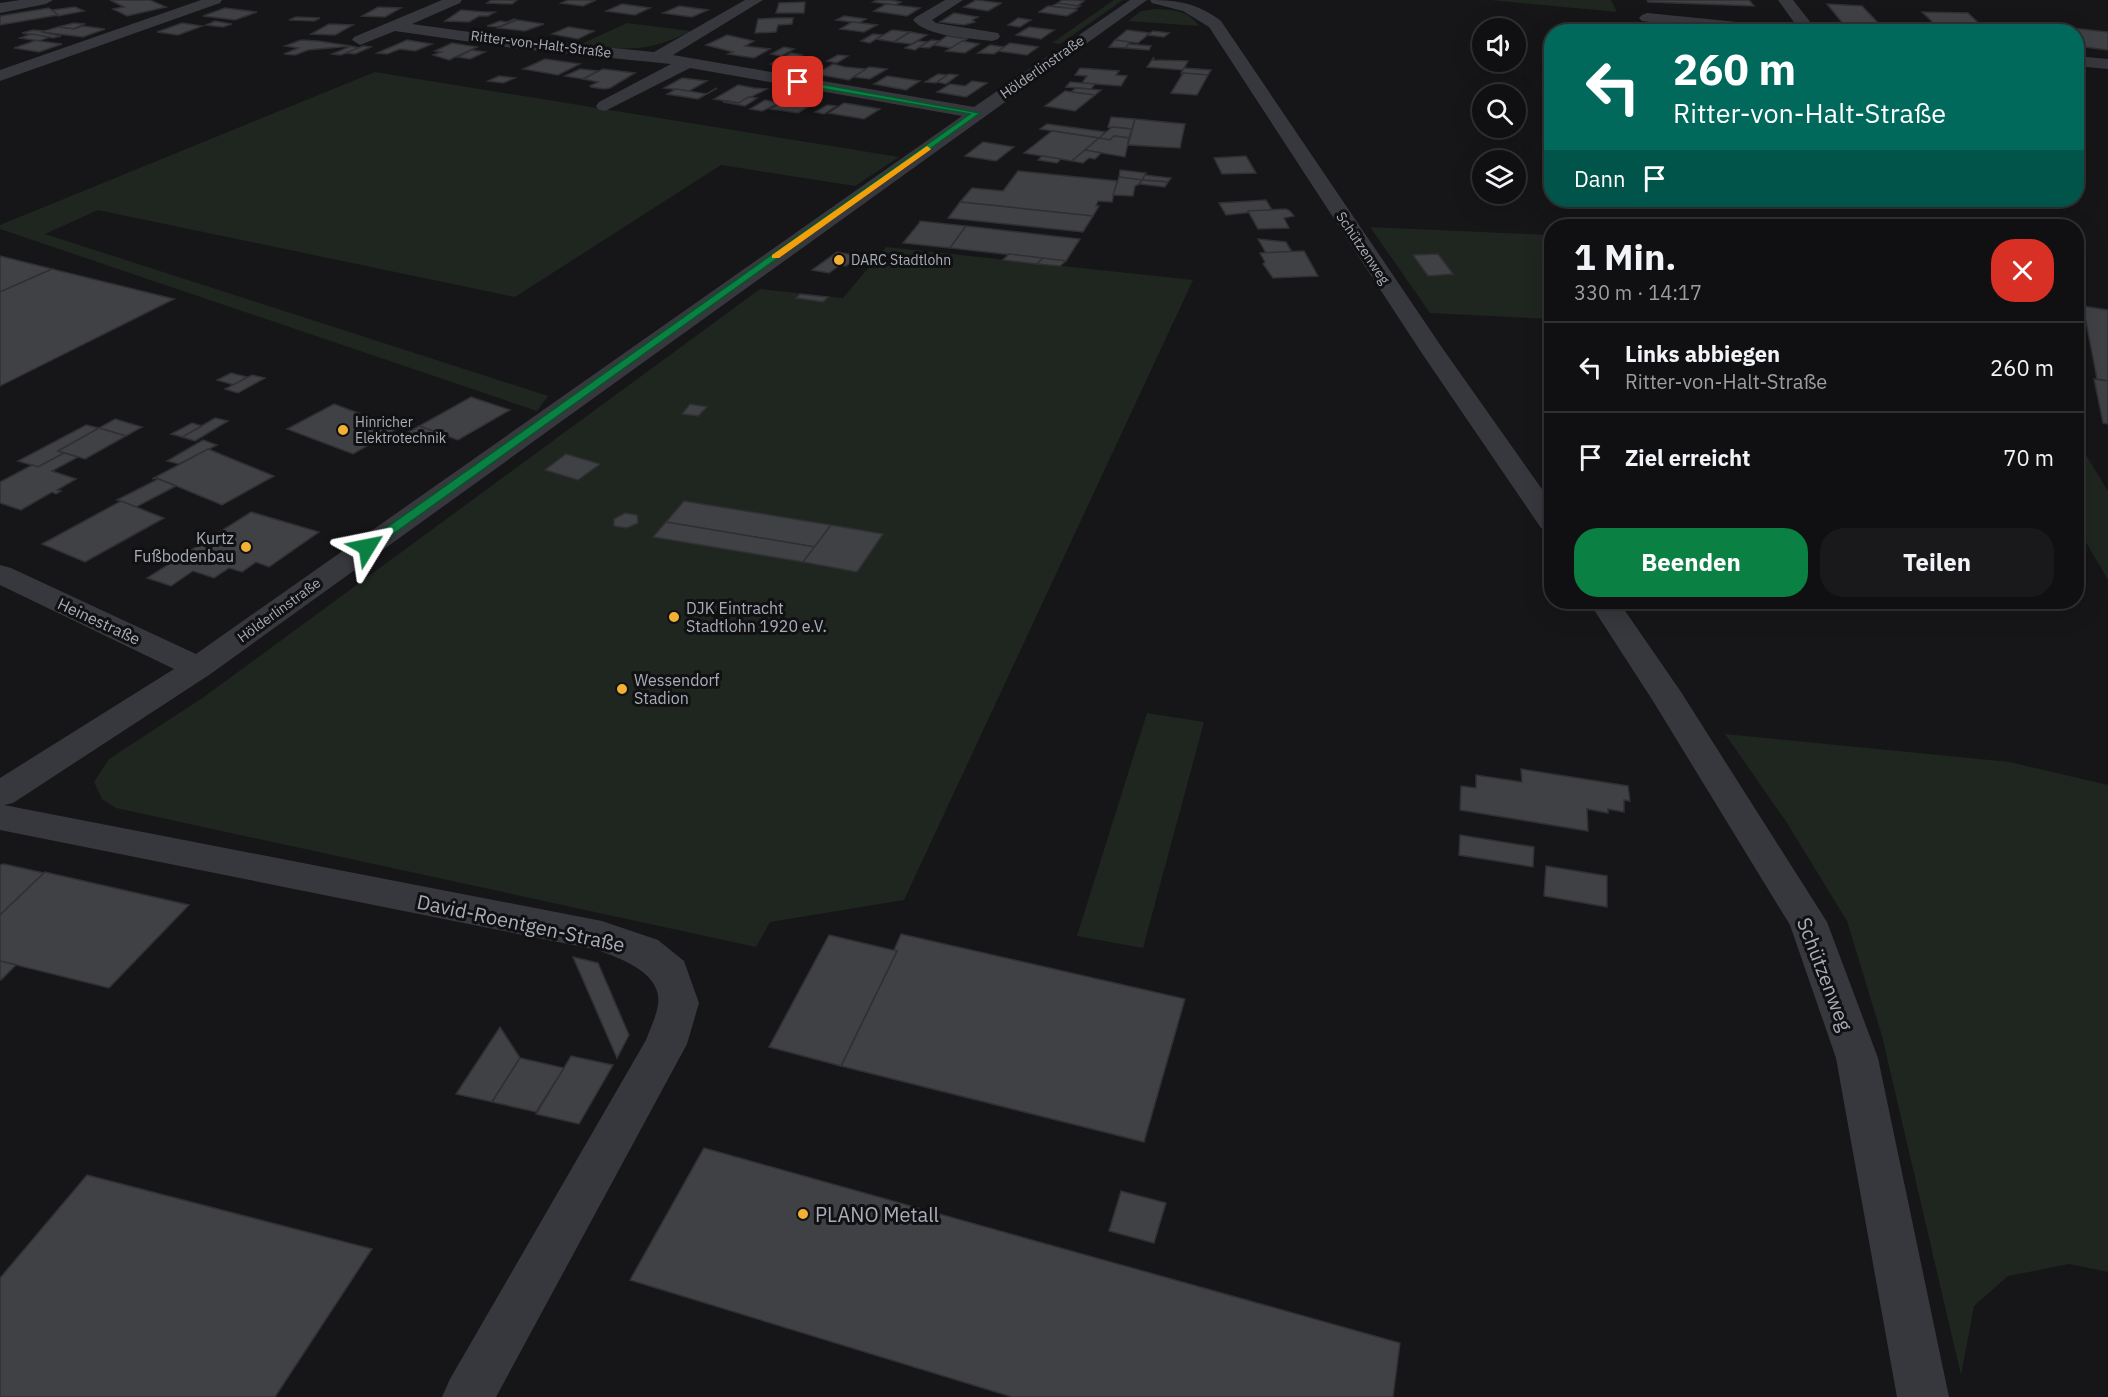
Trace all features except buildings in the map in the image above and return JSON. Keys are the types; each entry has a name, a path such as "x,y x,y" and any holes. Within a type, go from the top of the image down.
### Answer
{"street":[{"path":"0,8 46,0"},
{"path":"0,76 215,0"},
{"path":"360,40 455,0"},
{"path":"657,57 756,0"},
{"path":"956,0 921,20 931,27 992,36"},
{"name":"Hölderlinstraße","path":"0,794 198,668 976,113 1140,0"},
{"name":"Schützenweg","path":"1157,0 1177,3 1202,13 1215,24 1433,352 1544,512"},
{"path":"1785,0 1804,24"},
{"path":"1647,18 1707,24"},
{"name":"Ritter-von-Halt-Straße","path":"395,26 521,44 657,57 976,113"},
{"path":"2084,62 2108,64"},
{"path":"605,106 687,63"},
{"name":"Heinestraße","path":"0,574 198,668"},
{"name":"Schützenweg","path":"1609,609 1669,700 1735,809 1808,922 1857,1058 1923,1397"},
{"name":"David-Roentgen-Straße","path":"0,817 602,936 644,951 670,972 679,1003 666,1044 468,1397"}],"shaded area":[{"path":"1114,0 1123,0 1060,44 1052,43"},
{"path":"1490,0 1611,0 1617,12"},
{"path":"1156,9 1186,14 1199,26 1128,21 1141,11"},
{"path":"627,23 691,31 661,43 636,48 579,45"},
{"path":"375,72 899,157 855,186 721,165 515,297 98,210 45,234 548,396 537,411 0,229 0,225"},
{"path":"1370,227 1544,235 1544,319 1430,313"},
{"name":"DJK Eintracht Stadtlohn 1920 e.V.","path":"886,247 1193,280 904,900 770,922 756,947 116,808 102,799 94,782 109,759 201,699 760,289 843,298"},
{"path":"2084,452 2108,491 2108,580 2084,539"},
{"path":"1147,713 1204,722 1143,948 1077,936"},
{"path":"1725,734 2010,762 2108,785 2108,1272 2069,1264 2008,1276 1974,1306 1961,1375 1882,1036 1847,921 1787,823"}],"slow traffic":[{"path":"776,256 927,149"}],"place":[{"name":"DARC Stadtlohn","path":"839,260"},
{"name":"Hinricher Elektrotechnik","path":"343,430"},
{"name":"Kurtz Fußbodenbau","path":"246,547"},
{"name":"DJK Eintracht Stadtlohn 1920 e.V.","path":"674,617"},
{"name":"Wessendorf Stadion","path":"622,689"},
{"name":"PLANO Metall","path":"803,1214"}],"route":[{"path":"367,547 976,113 798,82"}]}
